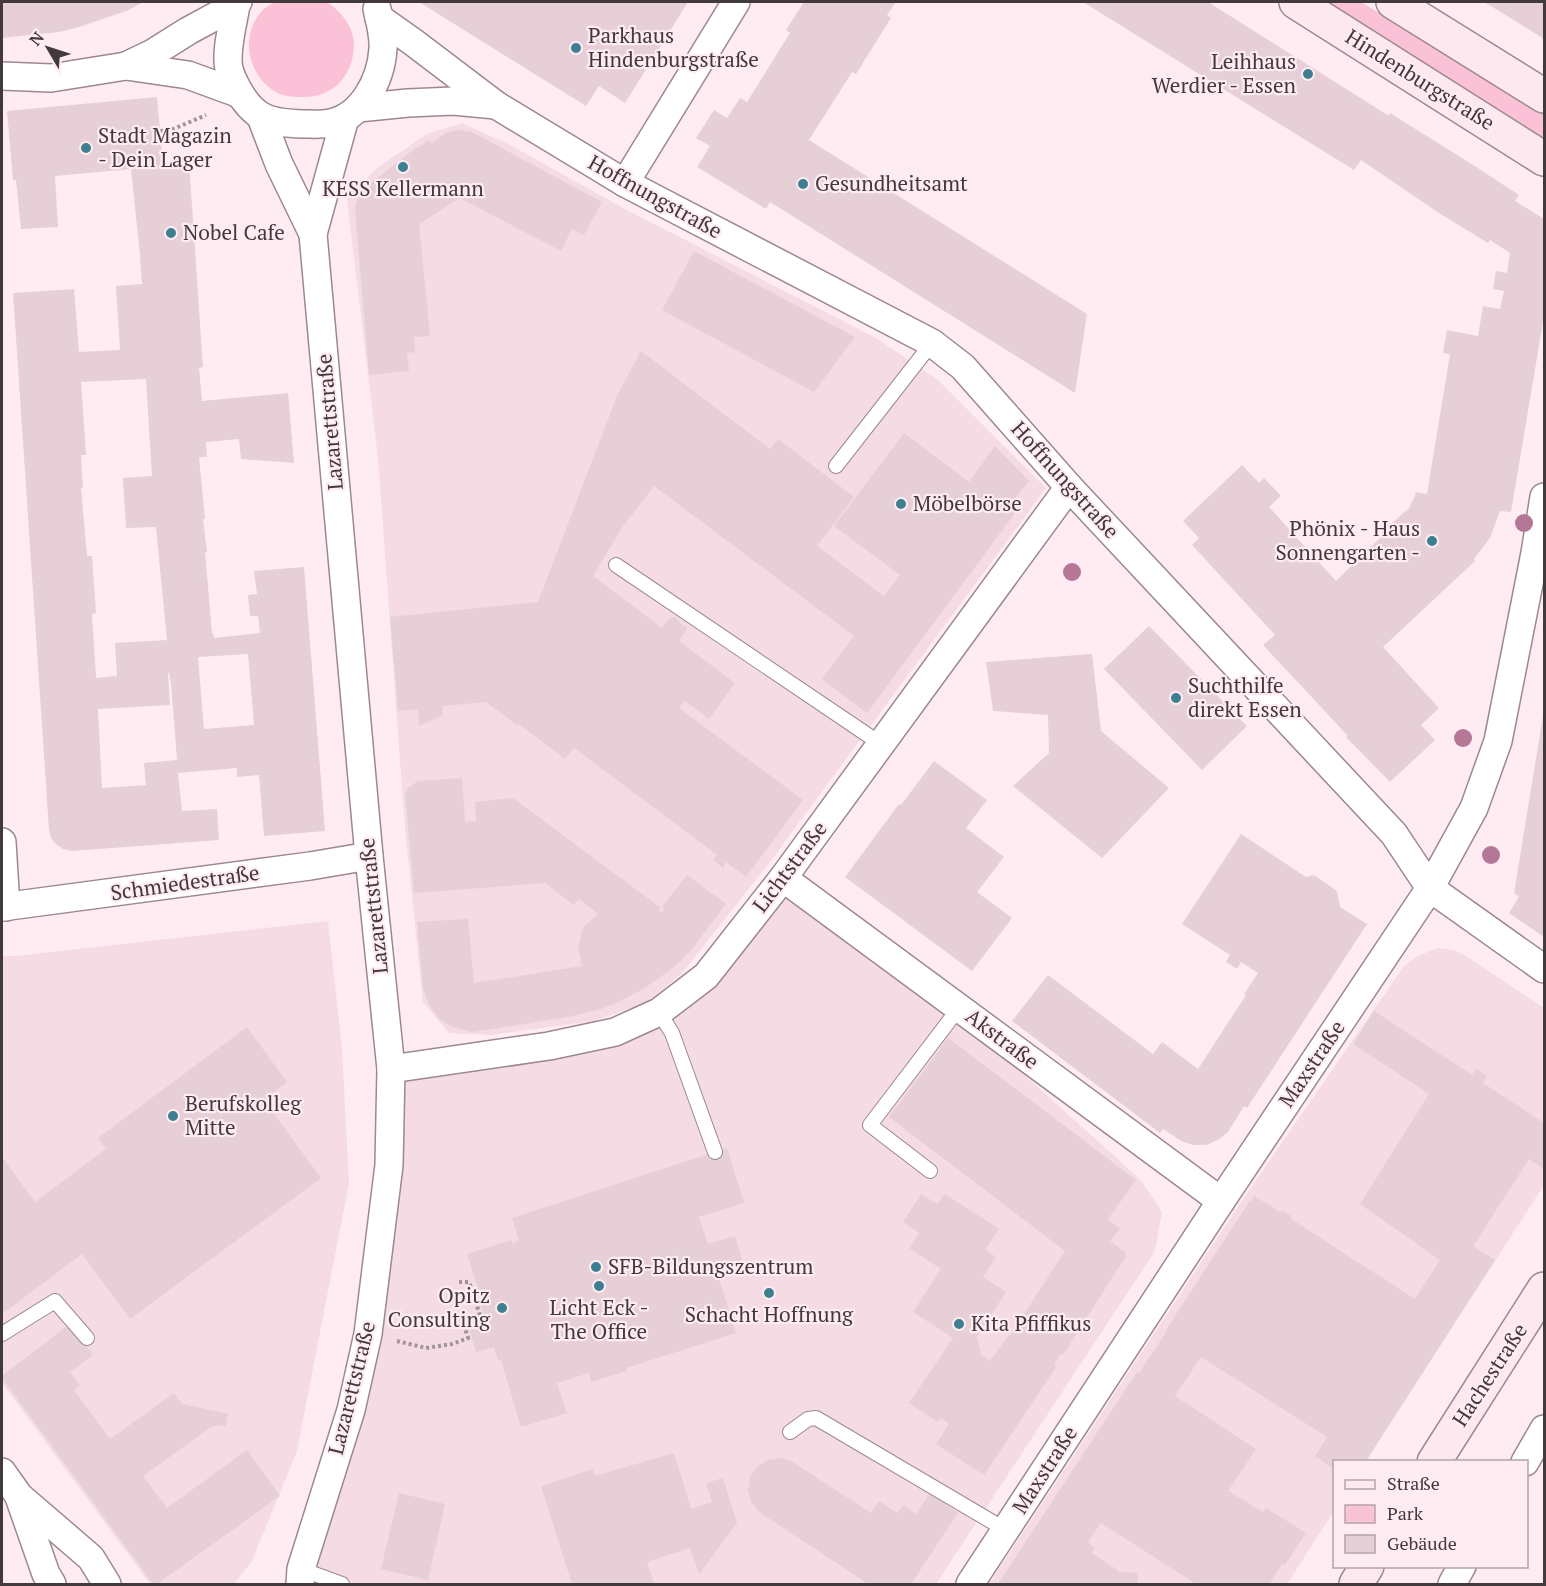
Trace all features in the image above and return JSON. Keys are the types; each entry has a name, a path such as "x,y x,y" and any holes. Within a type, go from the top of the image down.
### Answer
{"main road":[{"name":"Hindenburgstraße","path":"1296,2 1545,159"},
{"path":"1393,2 1545,96"},
{"name":"Hachestraße","path":"1435,1460 1545,1289"},
{"path":"1356,1584 1366,1568"}],"street":[{"path":"625,183 736,2"},
{"path":"2,76 51,78 126,66 153,53 237,3"},
{"path":"237,3 228,53 229,70 240,94 252,111 261,117"},
{"name":"Hoffnungstraße","path":"376,7 413,42 496,105 625,183 932,343 963,367 1069,487 1394,834 1430,888 1545,969"},
{"name":"Lazarettstraße","path":"313,234 351,113 371,89 380,68 383,38 376,7"},
{"path":"126,66 188,75 240,94"},
{"name":"Hoffnungstraße","path":"261,117 278,123 312,124 330,123 351,113 408,103 453,101 496,105"},
{"name":"Lazarettstraße","path":"261,117 279,164 313,234 369,856 391,1069 389,1165 368,1334 351,1410 295,1579"},
{"name":"Lichtstraße","path":"391,1069 549,1046 615,1032 659,1012 706,976 783,878 1069,487"},
{"name":"Maxstraße","path":"970,1584 1430,888 1474,808 1498,741 1545,497"},
{"path":"2,842 4,907"},
{"name":"Schmiedestraße","path":"4,907 369,856"},
{"name":"Akstraße","path":"783,878 1221,1201"},
{"path":"1526,1460 1545,1429"},
{"path":"2,1472 19,1496 91,1558 107,1584"},
{"path":"19,1496 46,1574 52,1584"},
{"path":"1452,1584 1461,1568"}],"lane":[{"path":"836,466 932,343"},
{"path":"616,565 881,744"},
{"path":"930,1171 870,1125 959,1008"},
{"path":"659,1012 672,1033 715,1152"},
{"path":"2,1334 55,1301 87,1338"},
{"path":"790,1432 808,1419 816,1418 1006,1530"},
{"path":"295,1579 342,1584"}],"path":[{"path":"160,131 171,130 207,115"},
{"path":"368,1334 426,1348 452,1344 470,1338 463,1322 480,1315 468,1282 459,1282"}],"shaded area":[{"path":"462,123 510,145 627,210 876,338 938,380 1046,488 767,866 682,973 646,1003 593,1021 491,1035 449,1033 423,1002 405,829 378,458 347,199 377,168 427,134"},
{"path":"782,888 952,1010 1141,1180 1162,1212 1155,1251 936,1584 305,1584 353,1416 397,1076 622,1036"},
{"name":"Berufskolleg Mitte","path":"328,921 342,1048 349,1183 297,1451 252,1561 234,1584 150,1584 2,1383 2,956"},
{"path":"1437,948 1454,950 1544,1008 1544,1185 1367,1460 1333,1460 1333,1513 1287,1584 989,1584 1239,1205 1404,966 1418,956"}],"green space":[{"path":"275,2 326,2 346,20 354,39 353,55 346,74 334,87 326,92 307,97 287,96 276,92 258,76 250,54 251,30 264,9"},
{"path":"1329,2 1361,2 1544,114 1544,139"}],"building":[{"path":"2,2 143,2 129,10 79,27 59,32 2,38"},
{"name":"Parkhaus Hindenburgstraße","path":"419,2 688,2 625,103 599,86 586,106"},
{"name":"Gesundheitsamt","path":"804,2 896,2 887,15 891,18 856,74 852,72 809,140 1087,314 1075,393 770,202 766,209 697,167 710,146 696,138 714,110 727,118 740,98 747,102 790,33 786,30"},
{"name":"Phönix - Haus Sonnengarten -","path":"1083,2 1208,2 1389,116 1390,113 1470,163 1519,195 1515,201 1544,219 1544,316 1511,512 1500,511 1490,538 1474,559 1475,561 1383,647 1439,708 1421,725 1435,740 1390,782 1263,645 1275,635 1192,545 1199,538 1183,521 1242,465 1259,483 1264,478 1281,496 1269,507 1336,581 1409,508 1416,492 1427,494 1450,354 1443,353 1447,330 1478,336 1483,306 1500,309 1504,291 1493,289 1496,271 1507,273 1510,253 1490,240 1488,243 1439,213 1361,160 1354,170"},
{"path":"1484,2 1544,2 1544,39 1509,17"},
{"path":"157,97 163,164 189,162 203,367 199,368 202,401 288,393 294,463 241,459 239,439 206,442 207,457 199,457 212,633 214,638 260,633 258,616 250,616 248,595 257,594 254,571 304,567 325,831 264,836 259,775 237,777 237,768 178,773 182,811 217,809 219,840 72,851 63,849 51,838 13,293 74,289 79,352 120,350 116,286 142,284 131,169 55,176 58,227 21,229 16,180 13,180 7,111","holes":["146,379 152,476 123,478 126,528 156,527 167,640 115,643 117,676 96,678 92,614 96,613 92,556 87,556 81,488 83,488 81,455 86,455 81,382","248,654 254,725 204,729 198,657","168,673 171,683 177,760 144,763 146,785 102,788 98,709 170,705"]},
{"path":"457,130 472,132 602,202 584,235 572,229 561,251 460,198 419,224 430,336 414,337 415,352 407,353 409,371 369,375 355,209 360,188 363,189 417,147"},
{"path":"694,251 855,337 814,392 662,310"},
{"path":"641,351 770,449 778,439 854,497 817,546 884,596 900,575 834,526 904,433 969,482 995,446 1029,481 1014,500 1021,505 867,713 822,679 854,636 654,486 621,529 593,576 662,628 670,618 675,617 687,628 679,641 735,683 709,719 685,701 679,708 803,800 746,877 726,862 723,868 713,860 717,855 574,748 565,759 486,702 442,706 443,715 419,726 418,709 398,711 390,617 538,602 617,396"},
{"name":"Suchthilfe direkt Essen","path":"1149,626 1247,726 1202,770 1104,669"},
{"path":"1092,654 1101,731 1169,788 1102,858 1013,786 1049,753 1048,715 993,711 986,662"},
{"path":"1543,716 1544,937 1509,913 1519,897 1514,893"},
{"path":"934,761 987,800 966,828 1004,857 977,892 1012,918 972,971 845,877"},
{"path":"462,778 465,822 476,821 475,802 513,798 661,908 659,910 661,913 664,909 662,907 687,875 726,904 689,953 674,967 645,988 616,1003 573,1016 473,1032 452,1027 439,1019 428,1003 423,988 417,922 468,919 474,983 582,966 578,948 583,927 598,914 579,899 574,905 545,883 414,893 405,794 408,788 418,781"},
{"path":"1241,834 1306,877 1314,875 1337,891 1340,907 1367,924 1247,1108 1244,1106 1228,1132 1218,1140 1206,1145 1193,1145 1181,1141 1163,1129 1160,1133 1012,1021 1048,975 1153,1054 1162,1042 1198,1069 1258,973 1241,962 1237,969 1226,962 1230,955 1182,924"},
{"path":"1374,1011 1472,1075 1476,1069 1487,1076 1483,1083 1544,1123 1544,1169 1529,1159 1473,1246 1495,1260 1367,1460 1333,1460 1333,1468 1315,1456 1327,1437 1201,1357 1175,1396 1256,1449 1228,1491 1263,1512 1266,1508 1306,1533 1269,1584 1196,1584 1101,1523 1088,1542 1095,1548 1092,1553 1119,1572 1138,1573 1138,1584 998,1584 1254,1196 1280,1212 1282,1210 1291,1216 1291,1219 1415,1299 1440,1260 1360,1204 1429,1094 1353,1044"},
{"path":"247,1027 287,1082 264,1100 321,1178 130,1319 82,1254 2,1314 2,1157 35,1202 106,1149 98,1138"},
{"path":"948,1038 1136,1180 1108,1219 1120,1229 1110,1241 1125,1252 1126,1256 984,1475 936,1444 949,1424 941,1418 938,1422 909,1403 953,1338 913,1312 941,1269 909,1248 919,1233 903,1222 921,1194 937,1204 945,1194 999,1229 985,1250 996,1257 983,1277 1006,1292 977,1337 981,1355 990,1361 1009,1337 1065,1251 889,1117"},
{"name":"Licht Eck - The Office","path":"727,1148 744,1203 699,1217 708,1244 735,1236 743,1263 717,1272 736,1333 626,1368 627,1371 591,1382 589,1373 557,1383 567,1413 521,1427 501,1360 498,1361 494,1347 476,1352 467,1322 485,1317 467,1254 511,1240 513,1244 519,1240 512,1218"},
{"path":"71,1323 93,1355 70,1372 80,1385 74,1390 110,1439 174,1393 182,1404 228,1414 226,1427 219,1425 211,1427 143,1476 167,1508 247,1450 280,1496 157,1584 153,1584 2,1378"},
{"path":"674,1453 691,1509 712,1502 706,1483 723,1478 737,1523 699,1574 690,1548 647,1562 654,1584 572,1584 541,1486 593,1469 595,1476"},
{"path":"781,1458 793,1462 871,1513 879,1501 897,1513 903,1505 916,1514 930,1493 958,1513 911,1584 868,1584 759,1512 751,1502 748,1490 750,1477 757,1467 768,1460"},
{"path":"399,1493 445,1504 428,1580 381,1569"}],"place":[{"name":"Parkhaus Hindenburgstraße","path":"576,48"},
{"name":"Leihhaus Werdier - Essen","path":"1308,74"},
{"name":"Stadt Magazin - Dein Lager","path":"86,148"},
{"name":"KESS Kellermann","path":"403,167"},
{"name":"Gesundheitsamt","path":"803,184"},
{"name":"Nobel Cafe","path":"171,233"},
{"name":"Möbelbörse","path":"901,504"},
{"name":"Phönix - Haus Sonnengarten -","path":"1432,541"},
{"name":"Suchthilfe direkt Essen","path":"1176,698"},
{"name":"Berufskolleg Mitte","path":"173,1116"},
{"name":"SFB-Bildungszentrum","path":"596,1267"},
{"name":"Licht Eck - The Office","path":"599,1286"},
{"name":"Schacht Hoffnung","path":"769,1293"},
{"name":"Opitz Consulting","path":"502,1308"},
{"name":"Kita Pfiffikus","path":"959,1324"}]}
